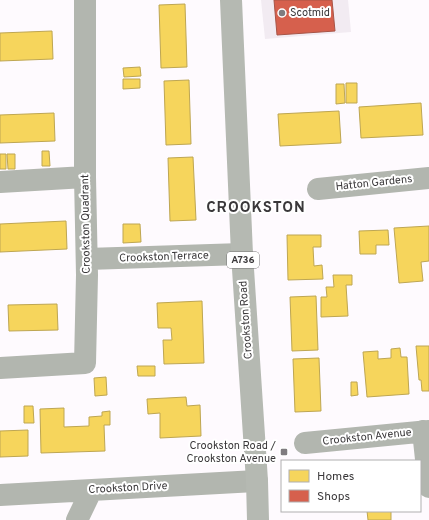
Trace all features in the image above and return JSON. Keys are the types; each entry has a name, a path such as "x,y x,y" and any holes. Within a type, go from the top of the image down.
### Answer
{"main road":[{"name":"Crookston Road","path":"231,0 242,254 257,481 258,520"}],"street":[{"name":"Crookston Quadrant","path":"0,368 84,363 87,259 85,177 85,0"},
{"path":"0,182 85,177"},
{"name":"Hatton Gardens","path":"318,189 429,178"},
{"name":"Crookston Terrace","path":"87,259 242,254"},
{"path":"426,431 429,487"},
{"name":"Crookston Avenue","path":"305,443 426,431"},
{"name":"Crookston Drive","path":"0,495 257,481"},
{"path":"77,520 91,491"}],"shaded area":[{"path":"261,0 348,0 351,32 265,39"}],"building: Homes":[{"path":"185,4 187,67 161,68 159,5"},
{"path":"52,31 53,59 0,61 0,33"},
{"path":"140,67 141,76 124,77 123,68"},
{"path":"123,79 140,79 140,88 123,89"},
{"path":"189,80 191,144 166,145 164,81"},
{"path":"346,83 357,83 357,103 346,103"},
{"path":"336,84 344,84 345,103 336,104"},
{"path":"421,103 423,135 361,138 359,107"},
{"path":"339,111 341,143 280,146 278,114"},
{"path":"54,113 55,141 0,143 0,115"},
{"path":"42,151 49,151 50,166 42,166"},
{"path":"0,154 6,154 6,169 0,169"},
{"path":"7,154 15,154 15,169 8,169"},
{"path":"193,157 196,220 170,221 168,158"},
{"path":"66,221 67,249 0,252 0,224"},
{"path":"123,224 140,224 141,242 123,243"},
{"path":"429,226 429,261 421,262 423,281 399,283 394,228"},
{"path":"388,230 389,245 376,245 376,254 360,254 359,231"},
{"path":"287,235 321,235 321,247 313,247 314,266 322,265 323,279 288,280"},
{"path":"333,275 352,275 352,285 346,285 348,316 321,317 321,297 327,297 326,287 334,287"},
{"path":"316,296 318,350 292,351 290,297"},
{"path":"202,301 204,363 164,364 163,340 172,340 171,328 158,328 157,303"},
{"path":"57,304 58,330 9,331 8,305"},
{"path":"416,346 429,346 429,391 422,391 421,380 419,380"},
{"path":"400,348 401,357 407,357 409,394 367,397 363,352 378,351 378,359 391,358 391,349"},
{"path":"319,358 321,411 295,412 293,359"},
{"path":"137,366 155,366 155,376 138,376"},
{"path":"106,377 107,395 95,396 94,378"},
{"path":"351,382 357,382 358,395 351,396"},
{"path":"186,397 187,406 200,405 201,436 160,438 160,413 148,414 147,399"},
{"path":"24,406 33,406 34,423 24,423"},
{"path":"64,408 64,427 89,426 89,417 102,416 102,412 110,411 110,425 104,425 105,451 41,453 40,409"},
{"path":"28,430 28,456 0,457 0,431"},
{"path":"367,512 391,512 391,520 368,520"}],"building: Shops":[{"path":"274,0 332,0 335,31 277,35"}],"place":[{"name":"Scotmid","path":"282,13"},
{"name":"Crookston Road / Crookston Avenue","path":"284,452"}],"district":[{"name":"CROOKSTON","path":"256,208"}]}
